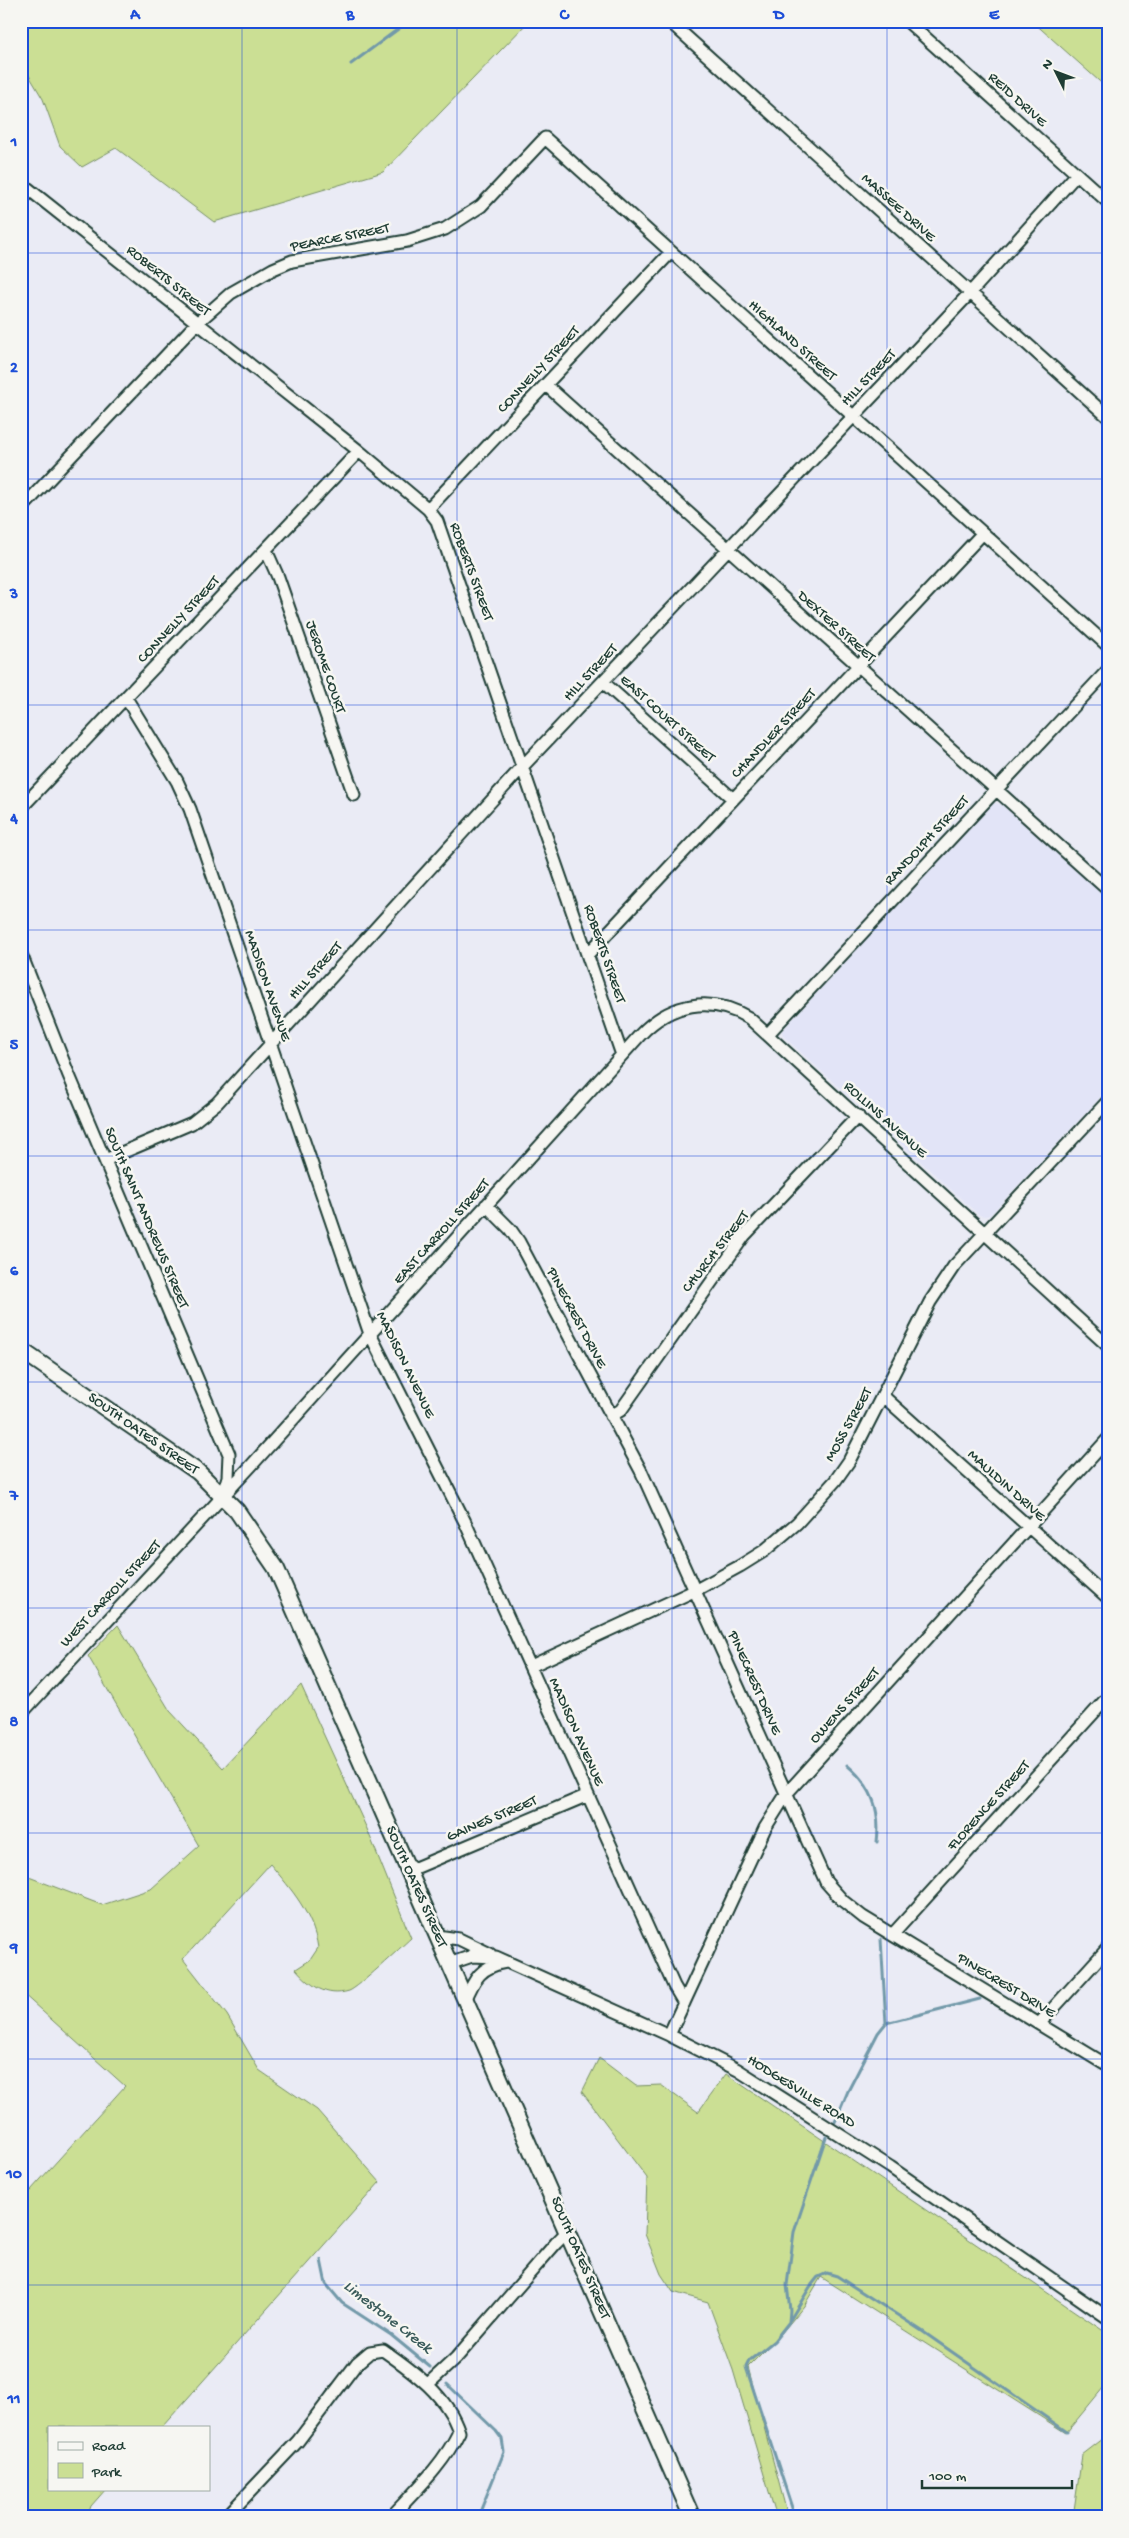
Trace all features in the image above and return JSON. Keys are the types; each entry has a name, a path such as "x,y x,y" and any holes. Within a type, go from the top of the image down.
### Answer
{"main road":[{"name":"SOUTH OATES STREET","path":"21,1350 179,1457 223,1495 248,1526 276,1568 692,2517"}],"street":[{"name":"MASSEE DRIVE","path":"669,21 1108,417"},
{"name":"REID DRIVE","path":"907,21 1108,202"},
{"name":"HIGHLAND STREET","path":"545,138 1108,646"},
{"name":"PEARCE STREET","path":"21,509 197,323 231,293 248,282 292,261 407,240 445,229 482,206 545,138"},
{"name":"HILL STREET","path":"105,1160 175,1131 204,1115 523,766 970,293 1077,174"},
{"name":"ROBERTS STREET","path":"21,183 428,509 443,532 622,1055"},
{"name":"CONNELLY STREET","path":"428,509 671,252"},
{"name":"DEXTER STREET","path":"546,385 1108,890"},
{"name":"CONNELLY STREET","path":"21,808 359,452"},
{"name":"CHANDLER STREET","path":"588,954 982,534"},
{"name":"JEROME COURT","path":"266,550 278,577 354,795"},
{"name":"RANDOLPH STREET","path":"768,1034 1108,670"},
{"name":"EAST COURT STREET","path":"603,682 733,799"},
{"name":"MADISON AVENUE","path":"126,698 177,781 190,809 370,1334 436,1462 531,1666 674,1986 684,2003"},
{"name":"SOUTH SAINT ANDREWS STREET","path":"21,954 45,1017 229,1454 228,1477 223,1495"},
{"name":"ROLLINS AVENUE","path":"622,1055 656,1020 674,1010 695,1004 718,1005 739,1012 768,1034 1108,1346"},
{"name":"EAST CARROLL STREET","path":"223,1495 622,1055"},
{"name":"MOSS STREET","path":"531,1666 696,1590 764,1551 797,1522 829,1488 848,1461 942,1283 970,1247 1108,1101"},
{"name":"CHURCH STREET","path":"611,1416 621,1410 744,1236 858,1116"},
{"name":"PINECREST DRIVE","path":"486,1205 510,1229 519,1242 641,1471 696,1590 819,1868 834,1892 852,1909 1108,2066"},
{"name":"MAULDIN DRIVE","path":"884,1396 1108,1598"},
{"name":"OWENS STREET","path":"669,2035 761,1837 787,1793 1108,1440"},
{"name":"WEST CARROLL STREET","path":"21,1714 223,1495"},
{"name":"FLORENCE STREET","path":"893,1934 1108,1697"},
{"name":"GAINES STREET","path":"408,1871 588,1795"},
{"path":"437,1936 459,1939 501,1960"},
{"path":"1039,2024 1108,1948"},
{"name":"HODGESVILLE ROAD","path":"449,1964 472,1956 501,1960 669,2035 738,2070 807,2113 988,2233 1108,2318"},
{"path":"466,2001 472,1985 485,1968 501,1960"},
{"path":"428,2384 456,2358 556,2242 568,2232"},
{"path":"226,2517 298,2441 357,2363 370,2352 383,2350 428,2384 455,2419 459,2432 446,2455 392,2517"}],"shaded area":[{"path":"995,803 1002,805 1108,899 1108,1089 990,1215 985,1216 979,1215 783,1036 782,1031 990,805"}],"green space":[{"path":"21,21 529,21 383,172 214,222 116,148 82,167 60,146 43,99 21,62"},
{"path":"1032,21 1108,21 1108,89"},
{"path":"118,1625 170,1711 223,1768 301,1685 367,1829 411,1938 349,1991 333,1993 319,1989 296,1969 310,1960 318,1948 311,1924 294,1893 270,1864 183,1959 227,2015 259,2070 317,2110 380,2182 163,2426 48,2426 48,2490 105,2490 91,2506 87,2517 21,2517 21,2201 125,2086 21,1992 21,1874 102,1905 151,1889 199,1846 88,1656"},
{"path":"599,2058 636,2086 661,2085 698,2112 726,2074 1108,2334 1108,2382 1066,2433 821,2277 804,2306 780,2335 748,2367 788,2517 773,2517 775,2512 733,2370 708,2302 673,2292 661,2274 645,2234 647,2178 582,2092"},
{"path":"1108,2435 1108,2517 1073,2517 1082,2455"}],"waterway":[{"path":"351,64 409,21"},
{"path":"847,1765 863,1781 873,1799 878,1819 877,1842"},
{"path":"881,1939 886,2023"},
{"path":"1103,1984 1108,1984"},
{"path":"835,2122 848,2091 878,2033 886,2023 980,1999"},
{"path":"795,2517 746,2367 749,2361 774,2341 789,2322 790,2310 787,2285 794,2232 826,2137"},
{"name":"Limestone Creek","path":"321,2260 326,2284 342,2303 391,2335 430,2367"},
{"path":"790,2320 818,2277 827,2273 837,2276 922,2331 1067,2432"},
{"name":"Limestone Creek","path":"447,2384 502,2439 504,2452 478,2517"}]}
